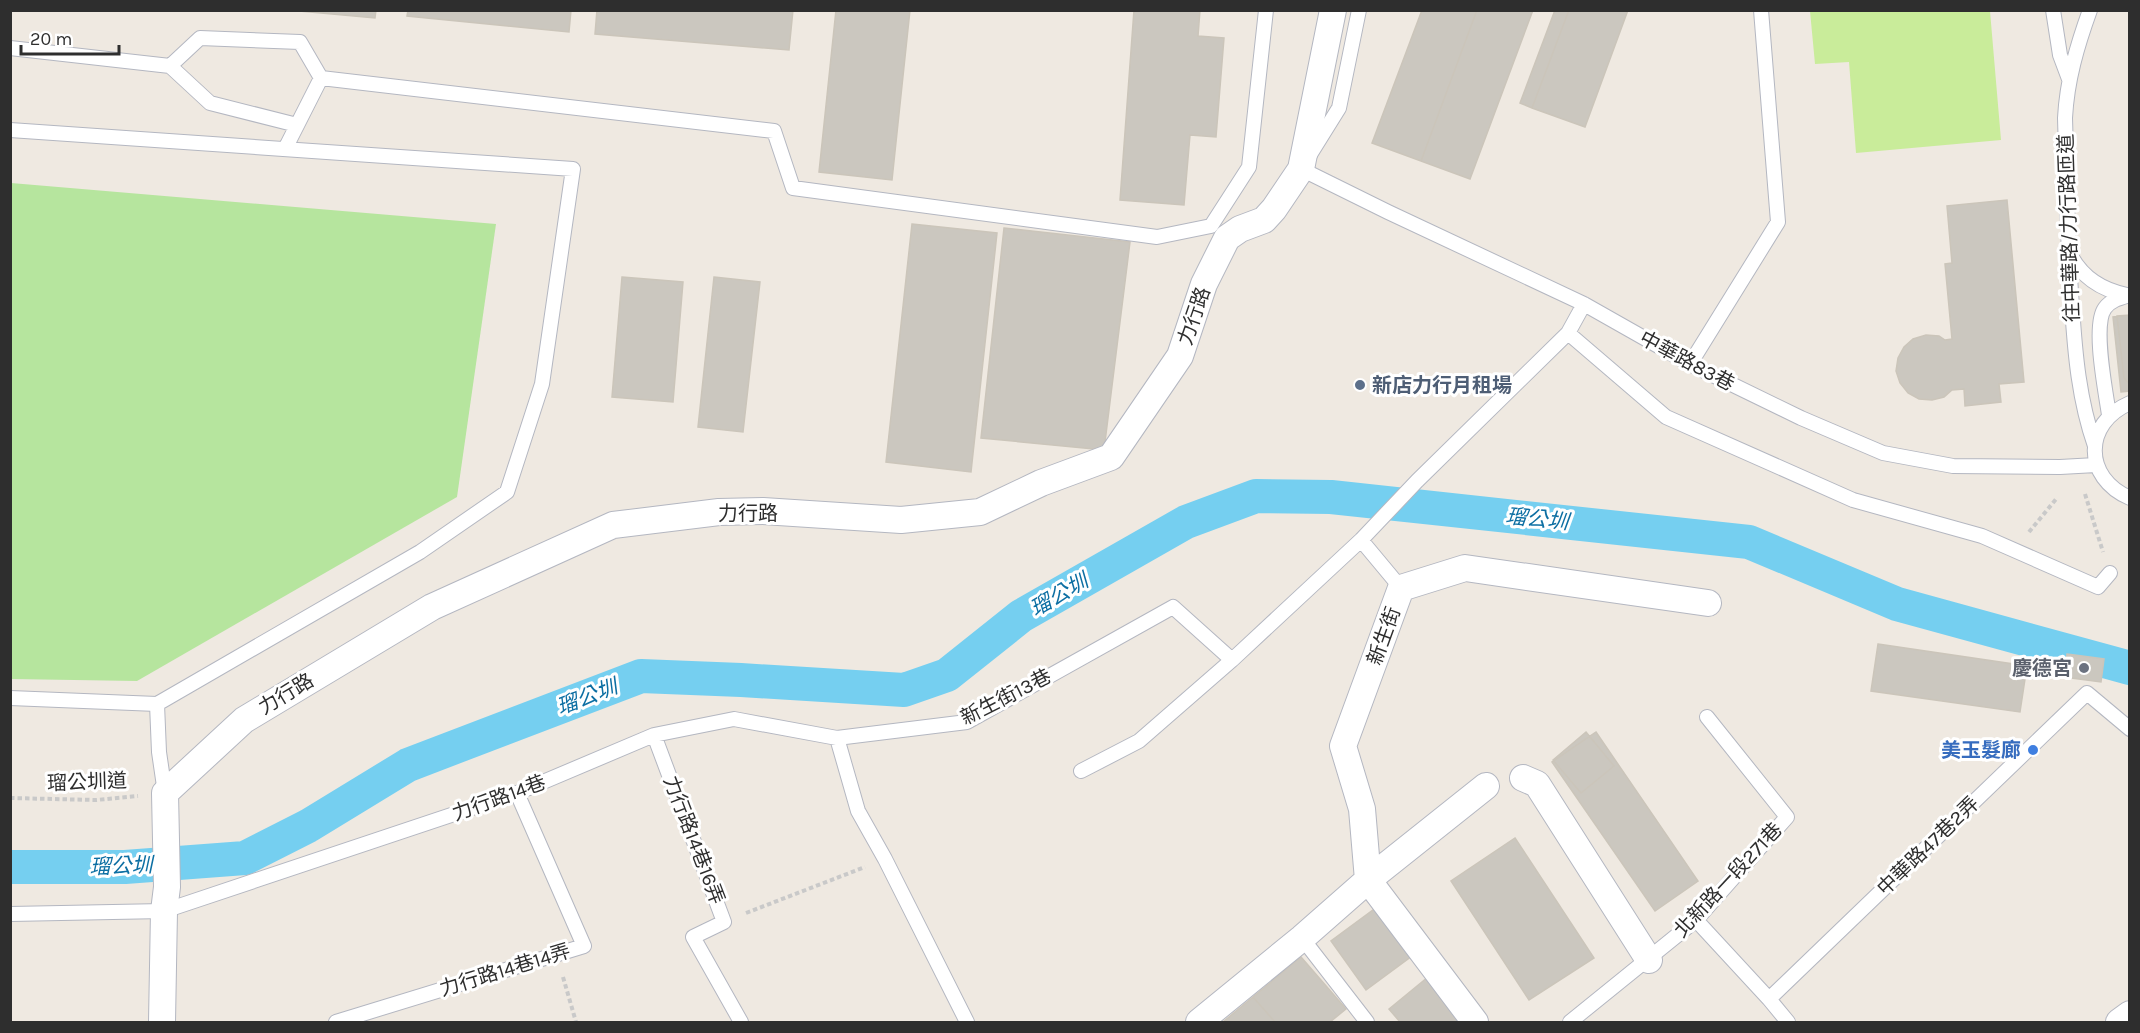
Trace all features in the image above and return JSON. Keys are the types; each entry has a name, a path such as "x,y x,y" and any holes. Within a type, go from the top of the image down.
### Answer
{"street":[{"name":"力行路","path":"165,793 244,720 432,607 613,525 719,512 763,511 901,520 980,512 1041,483 1111,456 1180,356 1204,284 1227,238 1240,229 1264,220 1301,169 1333,10"},
{"name":"新生街","path":"1368,880 1362,809 1343,746 1401,588 1465,568 1708,603"},
{"path":"1523,778 1537,784 1649,960"},
{"path":"1198,1023 1302,938 1368,880 1486,786"},
{"path":"162,1023 166,899 165,793"},
{"path":"1368,880 1475,1023"},
{"path":"2119,1023 2130,1014"}],"lane":[{"path":"321,78 774,131 793,188 1157,237 1211,226 1250,166 1266,10"},
{"path":"1301,169 1339,108 1359,10"},
{"path":"1690,364 1778,222 1761,10"},
{"path":"2053,10 2060,55 2069,79"},
{"name":"往中華路/力行路匝道","path":"2090,10 2074,56 2065,118 2068,250 2074,350 2086,419 2095,446"},
{"path":"170,66 200,38 300,42 321,78"},
{"path":"10,48 170,66 210,103 297,125"},
{"path":"285,149 321,78"},
{"path":"10,130 573,169 542,384 507,492 420,552 157,704 10,698"},
{"name":"中華路83巷","path":"1301,169 1584,304 1690,364 1801,418 1883,453 1953,466 2096,465"},
{"path":"2068,250 2075,265 2099,286 2130,295"},
{"path":"2109,415 2099,328 2103,310 2111,302 2130,295"},
{"path":"1081,771 1139,741 1232,660 1364,536 1568,333 1584,304"},
{"path":"1568,333 1666,417 1853,500 1982,536 2098,587 2110,573"},
{"path":"2130,403 2109,415 2099,429 2095,446 2096,465 2103,479 2114,490 2130,498"},
{"path":"1364,536 1401,588"},
{"name":"新生街13巷","path":"837,738 967,722 1173,607 1232,660"},
{"name":"中華路47巷2弄","path":"1769,999 2086,693 2130,729"},
{"path":"157,704 159,752 165,793"},
{"name":"北新路一段271巷","path":"1570,1023 1696,920 1787,817 1707,717"},
{"name":"力行路14巷","path":"10,914 166,899 517,793 654,735 734,719 837,738"},
{"name":"力行路14巷16弄","path":"654,735 724,922 693,937 741,1023"},
{"path":"837,738 858,811 885,859 967,1023"},
{"name":"力行路14巷14弄","path":"336,1023 584,946 517,793"},
{"path":"1696,920 1769,999 1788,1023"},
{"path":"1302,938 1367,1023"}],"path":[{"path":"2060,467 2084,490 2110,573"},
{"path":"2014,550 2057,498"},
{"name":"瑠公圳道","path":"10,798 96,800 165,793"},
{"path":"724,922 885,859"},
{"path":"564,981 576,1023"}],"green space":[{"path":"1810,11 1990,11 2001,140 1856,153 1849,62 1815,64"},
{"path":"11,183 496,224 457,497 137,681 11,679"}],"building":[{"path":"288,10 376,10 375,18"},
{"path":"408,10 571,10 569,32 407,16"},
{"path":"597,10 793,10 789,50 595,34"},
{"path":"836,10 910,10 892,180 819,172"},
{"path":"1134,10 1200,10 1198,36 1224,38 1216,137 1190,135 1184,205 1120,200"},
{"path":"1422,10 1477,10 1421,161 1372,143"},
{"path":"1477,10 1533,10 1470,179 1421,161"},
{"path":"1555,10 1569,10 1532,108 1520,103"},
{"path":"1569,10 1628,10 1585,127 1532,108"},
{"path":"2007,200 2024,382 1999,384 2001,402 1965,406 1964,389 1952,390 1944,397 1932,400 1919,399 1908,393 1900,383 1896,371 1898,358 1904,347 1913,339 1926,335 1939,336 1945,340 1952,339 1945,264 1952,263 1947,206"},
{"path":"912,224 997,233 971,472 886,462"},
{"path":"1004,228 1130,242 1104,450 981,438"},
{"path":"622,277 683,282 673,402 612,397"},
{"path":"714,277 760,282 743,432 698,427"},
{"path":"2130,315 2130,385 2124,378 2117,316"},
{"path":"2130,315 2130,391 2121,392 2113,317"},
{"path":"1878,644 2027,666 2020,712 1871,691"},
{"name":"慶德宮","path":"2067,654 2104,659 2101,682 2064,677"},
{"path":"1586,732 1614,766 1581,793 1553,760"},
{"path":"1596,732 1698,881 1655,911 1552,762"},
{"path":"1515,838 1594,958 1529,1000 1451,881"},
{"path":"1381,904 1416,953 1366,990 1331,941"},
{"path":"1301,957 1346,1009 1330,1022 1275,1022 1253,997"},
{"path":"1428,977 1465,1022 1400,1022 1389,1009"},
{"path":"1253,997 1275,1022 1223,1022"}],"waterway":[{"name":"瑠公圳","path":"10,867 125,867 245,858 308,826 408,765 641,676 904,690 947,675 1021,616 1186,522 1256,496 1331,497 1749,542 1897,604 2130,668"}],"place":[{"name":"新店力行月租場","path":"1360,385"},
{"name":"慶德宮","path":"2084,668"},
{"name":"美玉髮廊","path":"2033,750"}]}
